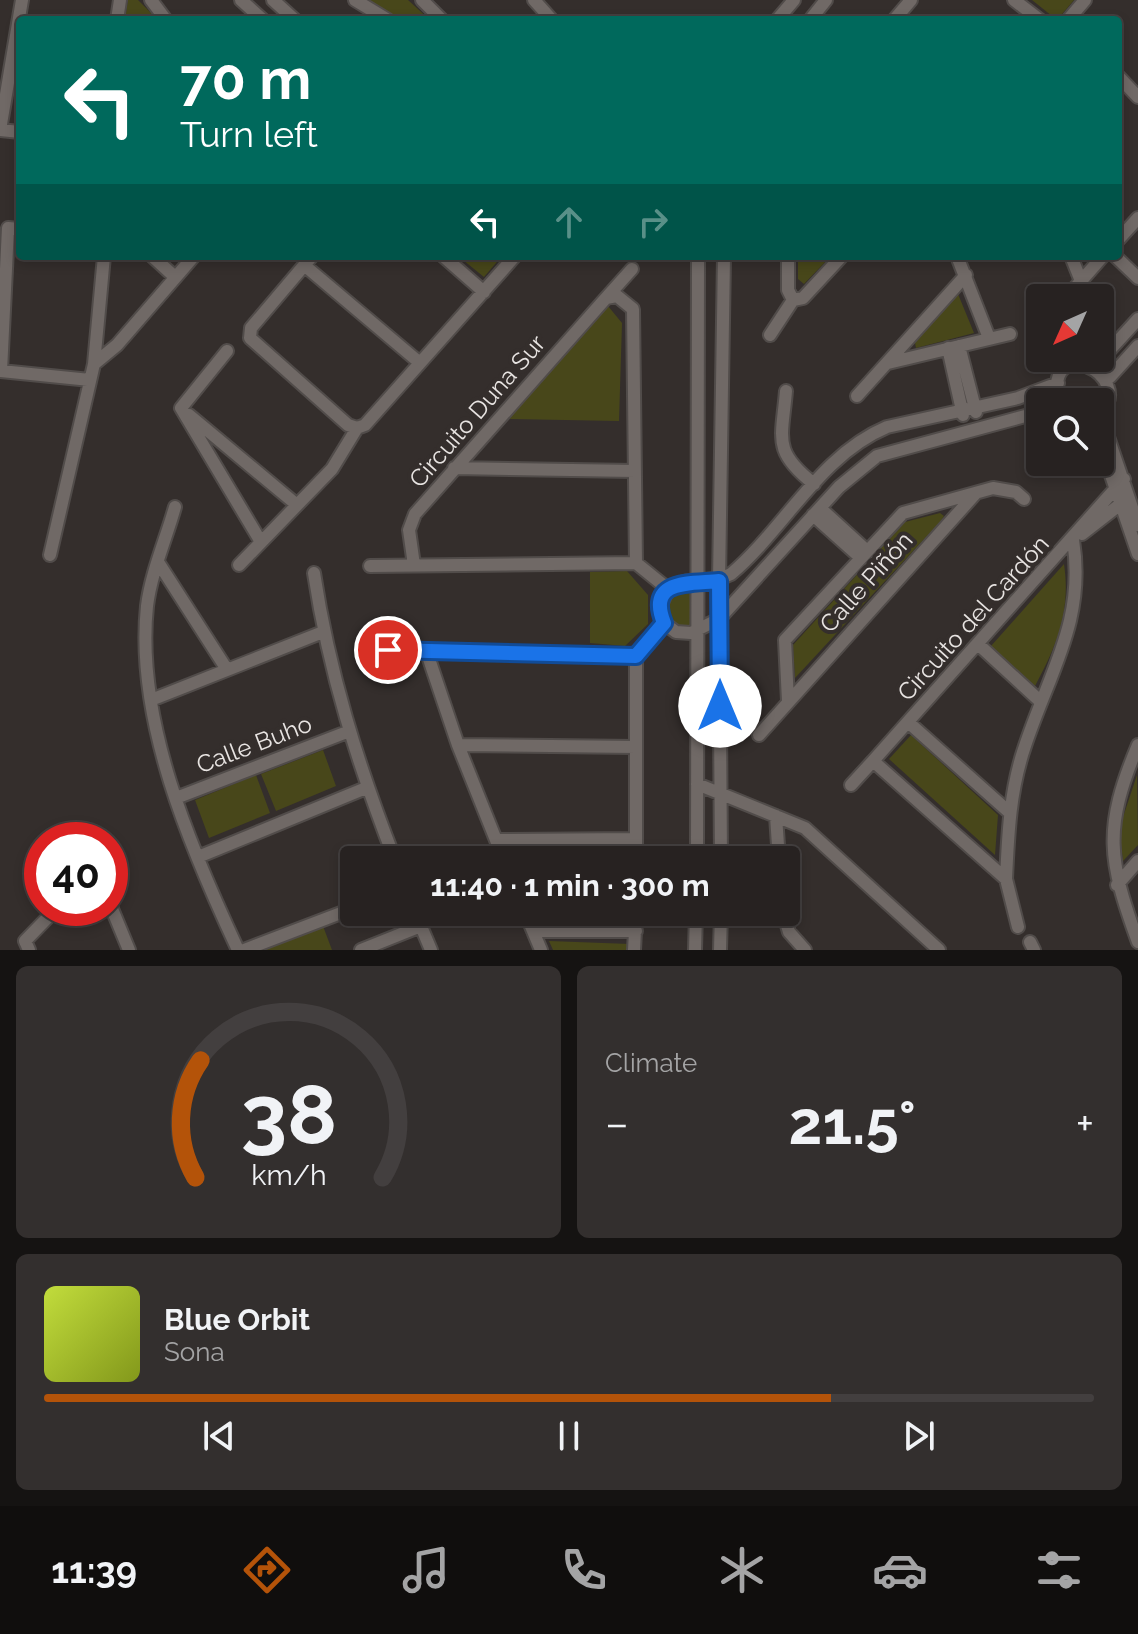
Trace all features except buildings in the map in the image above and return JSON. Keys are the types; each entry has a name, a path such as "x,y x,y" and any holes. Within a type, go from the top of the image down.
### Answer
{"street":[{"path":"241,0 259,16"},
{"path":"273,0 291,16"},
{"path":"355,0 381,16"},
{"path":"422,0 438,16"},
{"path":"534,0 548,16"},
{"path":"780,16 794,0"},
{"path":"813,16 826,0"},
{"path":"897,16 911,0"},
{"path":"1071,16 1085,0"},
{"path":"1017,1 1035,16"},
{"path":"0,130 16,35"},
{"path":"1122,80 1138,97"},
{"path":"16,229 8,228 2,289 1,371 90,380"},
{"path":"1122,252 1138,266"},
{"path":"50,555 94,364 104,260"},
{"path":"156,260 175,277"},
{"path":"94,364 117,345 190,260"},
{"path":"357,428 348,425 250,338 251,328 308,260 420,363"},
{"path":"448,260 484,292"},
{"path":"239,565 332,469 357,428 365,425 512,260"},
{"path":"697,846 698,260"},
{"path":"721,846 719,581 724,260"},
{"path":"788,260 788,290 793,300"},
{"path":"770,335 793,300 803,298 838,260"},
{"path":"959,260 989,338"},
{"path":"1073,260 1081,281"},
{"path":"1078,284 1099,260"},
{"path":"1119,260 1138,278"},
{"name":"Circuito Duna Sur","path":"414,565 411,522 454,468 632,269"},
{"path":"857,396 966,275"},
{"path":"606,298 617,296 633,309 636,563"},
{"path":"1114,345 1138,319"},
{"path":"888,363 1010,334"},
{"path":"1110,377 1138,346"},
{"path":"954,347 968,409 966,430"},
{"path":"181,408 227,351"},
{"path":"636,846 636,656 664,623 661,605 668,589 675,584 719,581 744,563 825,472 867,436 887,427 1018,398 1058,383 1066,372"},
{"path":"1104,372 1110,377 1113,388"},
{"path":"1058,383 1058,388"},
{"path":"786,391 784,454 793,468 814,484"},
{"path":"181,408 297,505"},
{"path":"181,408 261,542"},
{"path":"968,409 980,427"},
{"path":"664,623 684,634 698,631 719,619 839,487 877,456 1026,416"},
{"path":"1114,458 1138,554"},
{"path":"454,468 635,471"},
{"path":"1114,470 1121,483"},
{"path":"825,472 839,487"},
{"path":"1073,540 1121,483"},
{"path":"788,701 785,640 903,513 1003,487 1024,499"},
{"name":"Calle Piñón","path":"759,735 976,493"},
{"path":"1126,500 1138,525"},
{"path":"1073,540 1126,500"},
{"path":"175,507 148,602 145,632 151,700 176,798 198,857 241,950 340,913"},
{"name":"Calle Piñón","path":"791,510 813,516 864,555"},
{"name":"Circuito del Cardón","path":"851,785 1073,540"},
{"name":"Circuito del Cardón","path":"1018,927 1006,879 1009,812 1024,749 1070,630 1077,599 1073,540"},
{"path":"158,562 226,668"},
{"path":"370,566 636,563 668,589"},
{"path":"314,573 323,632 347,732 389,846"},
{"path":"151,700 323,632"},
{"path":"978,644 1041,702"},
{"path":"388,650 636,656"},
{"path":"426,650 458,745 498,846"},
{"path":"908,722 1009,812"},
{"name":"Calle Buho","path":"176,798 347,732"},
{"path":"458,745 636,747"},
{"path":"1138,745 1135,763 1114,812 1111,831 1117,885 1138,942"},
{"path":"873,761 1006,879"},
{"path":"697,784 805,828 939,950"},
{"path":"198,857 366,788"},
{"path":"776,816 778,846"},
{"path":"496,840 636,839"},
{"path":"1117,885 1138,861"},
{"path":"29,950 25,941 40,926"},
{"path":"119,926 129,950"},
{"path":"361,950 421,926 431,950"},
{"path":"531,926 541,950"},
{"path":"634,950 636,926"},
{"path":"695,950 696,926"},
{"path":"720,950 721,926"},
{"path":"787,926 805,950"},
{"path":"533,931 636,931"}],"shaded area":[{"path":"128,0 138,0 154,16 126,16"},
{"path":"365,0 408,0 426,16 392,16"},
{"path":"1032,0 1074,0 1060,16 1052,16"},
{"path":"463,260 499,260 484,277"},
{"path":"798,260 827,260 804,284 798,279"},
{"path":"958,294 974,333 916,348 915,343"},
{"path":"608,306 622,323 619,421 510,419 511,412"},
{"path":"940,513 944,516 940,522 795,678 793,645 905,522"},
{"path":"1064,564 1064,612 1050,656 1035,686 991,646"},
{"path":"627,571 648,595 648,624 625,646 590,643 590,572"},
{"path":"690,587 692,629 681,628 669,616 668,610 672,596"},
{"path":"911,735 998,815 995,855 889,759"},
{"path":"323,750 336,786 276,811 261,774"},
{"path":"256,775 270,813 209,838 195,800"},
{"path":"1137,775 1138,845 1123,861 1119,829"},
{"path":"323,926 332,950 263,950"},
{"path":"549,941 630,944 629,950 553,950"}],"route":[{"path":"388,650 636,656 664,623 660,611 668,589 682,582 719,581 720,706"}]}
